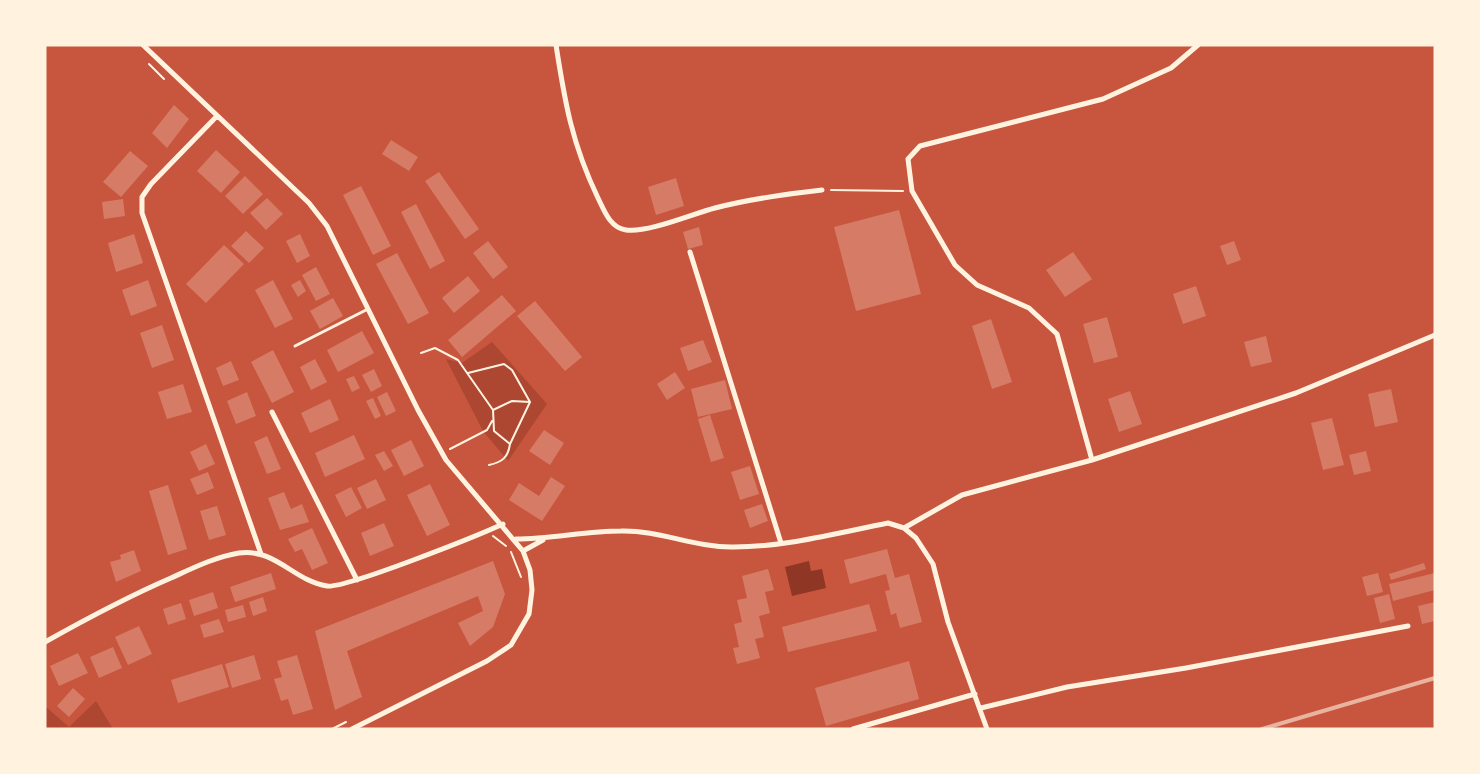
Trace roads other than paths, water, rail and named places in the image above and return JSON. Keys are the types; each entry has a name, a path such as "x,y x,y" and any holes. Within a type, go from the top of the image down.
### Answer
{"street":[{"path":"144,45 309,203 327,226 418,410 442,453 516,539 530,570 532,590 529,614 511,645 487,661 352,729"},
{"path":"556,45 565,106 579,159 607,218 618,226 626,230 655,226 715,208 786,194 822,190"},
{"path":"1092,460 1057,334 1029,308 977,285 955,265 912,192 908,159 920,146 1103,99 1171,68 1198,45"},
{"path":"217,116 151,184 142,197 141,213 261,554"},
{"path":"690,252 781,543"},
{"path":"904,528 962,495 1092,460 1296,393 1435,335"},
{"path":"272,412 357,580"},
{"path":"45,642 118,602 217,558 242,553 261,554 276,559 309,581 329,587 357,580 503,524"},
{"path":"516,539 545,539 619,531 648,532 709,546 734,547 781,543 888,524 904,528 916,538 933,564 948,622 987,729"},
{"path":"523,551 545,539"},
{"path":"981,708 1067,687 1185,668 1408,626"},
{"path":"853,729 975,694"}],"lane":[{"path":"295,346 368,309"}],"railway":[{"path":"1262,729 1435,678"}]}
